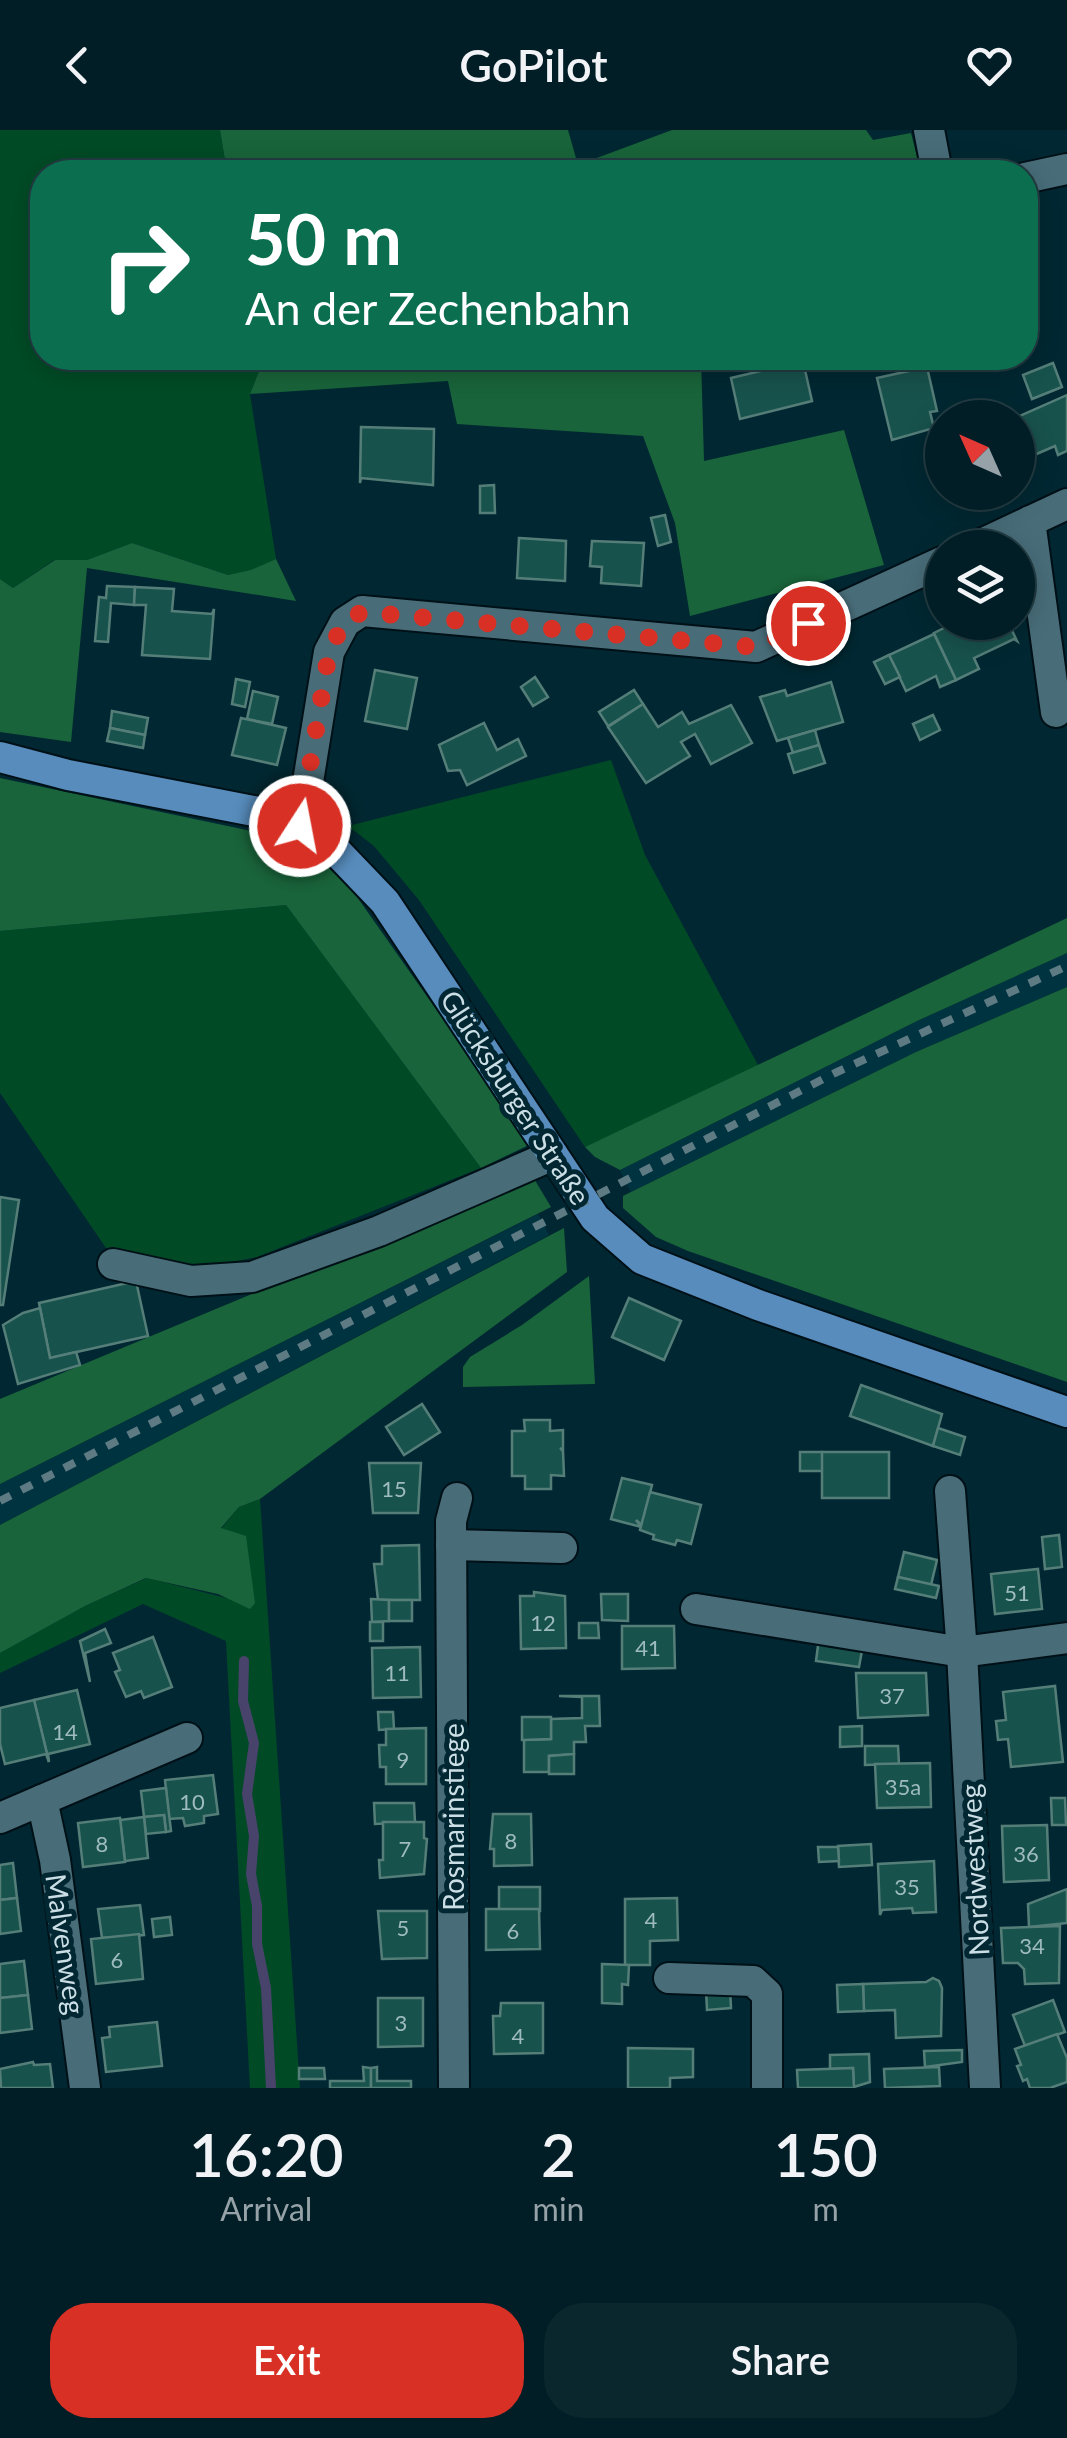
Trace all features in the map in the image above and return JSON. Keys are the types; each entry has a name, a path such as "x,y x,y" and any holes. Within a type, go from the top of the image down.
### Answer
{"main road":[{"name":"Glücksburger Straße","path":"0,757 68,775 264,813 300,826 340,855 386,902 595,1218 642,1259 758,1306 1067,1412"}],"street":[{"path":"928,130 934,160"},
{"path":"1038,175 1067,169"},
{"path":"1011,530 1067,504"},
{"path":"1030,521 1056,712"},
{"path":"300,826 329,652 344,622 362,612 756,647 925,570"},
{"path":"113,1264 191,1281 252,1277 379,1231 553,1155"},
{"name":"Nordwestweg","path":"950,1491 985,2088"},
{"name":"Rosmarinstiege","path":"454,2088 451,1521 457,1498"},
{"path":"451,1546 562,1548"},
{"path":"696,1609 962,1652 1067,1638"},
{"path":"0,1818 187,1738"},
{"name":"Malvenweg","path":"42,1800 55,1860 86,2088"},
{"path":"669,1978 753,1981 767,1994 767,2088"}],"shaded area":[{"path":"1067,953 1067,987 916,1052 631,1192 620,1170 917,1021"},
{"path":"538,1214 549,1235 0,1525 0,1484"}],"green space":[{"path":"0,130 220,130 225,160 30,160 30,370 259,370 250,394 276,559 251,571 228,575 132,543 87,560 54,560 13,588 0,579"},
{"path":"220,130 568,130 577,160 225,160"},
{"path":"672,130 866,130 873,140 911,133 918,160 591,160"},
{"path":"701,370 704,461 844,430 884,565 690,616 675,523 643,436 457,424 448,381 250,394 259,371"},
{"path":"132,543 228,575 276,559 296,601 87,568 71,742 0,732 0,579 13,588 55,560 87,560"},
{"path":"611,760 645,855 759,1067 585,1147 419,900 374,846 348,826"},
{"path":"0,778 299,841 350,887 531,1144 481,1168 286,905 0,931"},
{"path":"286,905 481,1168 257,1257 206,1267 106,1248 0,1093 0,931"},
{"path":"1067,918 1067,953 917,1021 620,1170 585,1147"},
{"path":"1067,987 1067,1382 688,1251 656,1237 623,1208 623,1196 631,1192 916,1052"},
{"path":"533,1177 551,1207 0,1484 0,1399"},
{"path":"564,1228 567,1272 260,1499 239,1507 221,1528 246,1536 255,1603 250,1609 218,1594 146,1578 0,1653 0,1525"},
{"path":"589,1276 595,1384 463,1387 463,1367 470,1357"},
{"path":"260,1499 300,2088 250,2088 226,1641 143,1604 0,1673 0,1653 85,1606 147,1578 238,1601 221,1529 239,1507"}],"building":[{"path":"1053,363 1062,387 1032,399 1023,375"},
{"path":"765,370 805,370 812,401 740,419 731,378"},
{"path":"928,370 934,400 925,400 925,431 892,440 877,378"},
{"path":"1067,395 1067,451 1058,455 1055,446 1035,455 1035,409"},
{"path":"361,427 434,429 433,485 361,478 360,483"},
{"path":"494,485 495,513 480,513 480,486"},
{"path":"665,515 671,542 658,546 651,518"},
{"path":"519,538 566,541 565,581 517,578"},
{"path":"592,541 644,543 641,586 601,583 602,567 590,566"},
{"path":"107,586 135,587 134,605 111,603 108,642 95,641 99,597 106,598"},
{"path":"135,587 174,589 172,611 212,614 214,609 210,659 142,655 146,605 134,605"},
{"path":"925,638 937,640 956,680 940,687 936,676 906,691 889,655"},
{"path":"937,640 1012,640 974,658 979,669 956,680"},
{"path":"889,655 900,677 885,684 874,662"},
{"path":"375,670 417,678 407,729 365,721"},
{"path":"535,677 548,697 533,706 521,687"},
{"path":"236,679 250,682 245,707 232,704"},
{"path":"831,682 843,722 777,741 760,697 785,690 787,696"},
{"path":"634,690 643,704 608,726 599,712"},
{"path":"253,691 278,697 272,724 247,719"},
{"path":"643,704 658,727 682,712 689,724 731,705 752,743 711,764 695,734 681,742 690,756 646,783 608,727"},
{"path":"112,711 148,718 145,735 110,728"},
{"path":"933,715 940,730 920,740 913,724"},
{"path":"241,718 286,728 277,765 232,755"},
{"path":"484,723 497,750 518,739 526,756 467,785 460,770 448,771 439,745"},
{"path":"110,728 145,735 143,748 107,741"},
{"path":"815,730 819,745 793,753 788,738"},
{"path":"819,745 825,763 794,773 788,754"},
{"path":"0,1197 19,1200 3,1305 0,1305"},
{"path":"136,1281 148,1336 50,1358 39,1303"},
{"path":"629,1298 681,1321 664,1360 612,1337"},
{"path":"40,1308 50,1358 76,1352 80,1365 18,1384 3,1325"},
{"path":"861,1385 942,1414 933,1446 850,1416"},
{"path":"422,1404 440,1432 404,1455 386,1427"},
{"path":"524,1420 550,1420 550,1431 563,1430 563,1450 560,1448 564,1476 551,1475 551,1489 525,1489 525,1476 512,1476 512,1431 525,1431"},
{"path":"938,1428 965,1437 960,1455 933,1446"},
{"path":"800,1452 822,1452 823,1471 800,1471"},
{"path":"822,1452 889,1452 889,1498 822,1498"},
{"path":"369,1463 421,1463 418,1513 373,1513"},
{"path":"622,1478 652,1485 642,1525 636,1520 641,1527 611,1519"},
{"path":"650,1492 701,1505 691,1544 677,1540 675,1545 653,1539 654,1535 640,1530"},
{"path":"1059,1535 1062,1567 1045,1569 1042,1537"},
{"path":"419,1545 420,1600 378,1600 374,1564 382,1564 382,1546"},
{"path":"904,1552 937,1560 931,1585 898,1577"},
{"path":"1038,1569 1042,1609 995,1614 991,1574"},
{"path":"898,1577 939,1586 936,1598 895,1589"},
{"path":"534,1592 565,1596 566,1648 521,1649 520,1596 534,1596"},
{"path":"601,1594 628,1594 628,1621 602,1620"},
{"path":"371,1599 389,1600 389,1621 372,1622"},
{"path":"389,1600 412,1600 412,1621 389,1621"},
{"path":"370,1622 383,1622 383,1641 370,1641"},
{"path":"579,1623 598,1623 599,1638 579,1638"},
{"path":"622,1626 674,1626 675,1668 622,1669"},
{"path":"105,1629 111,1643 85,1653 90,1682 80,1641"},
{"path":"153,1637 172,1687 144,1698 141,1691 126,1697 115,1672 120,1670 113,1653"},
{"path":"819,1638 863,1645 859,1667 816,1661"},
{"path":"420,1647 421,1697 373,1698 372,1648"},
{"path":"856,1673 926,1673 928,1715 858,1718"},
{"path":"1055,1686 1063,1762 1011,1767 1008,1739 998,1740 996,1721 1006,1720 1003,1692"},
{"path":"77,1690 90,1744 48,1754 49,1762 34,1700"},
{"path":"559,1696 599,1696 600,1726 585,1726 586,1742 574,1742 574,1754 549,1756 549,1772 524,1772 524,1740 551,1739 551,1719 582,1718 582,1697"},
{"path":"34,1700 49,1762 46,1754 5,1764 0,1744 0,1708"},
{"path":"378,1712 393,1712 394,1729 379,1730"},
{"path":"522,1717 551,1717 551,1739 522,1740"},
{"path":"862,1726 862,1746 840,1747 840,1727"},
{"path":"426,1728 426,1784 386,1784 386,1767 380,1767 379,1745 386,1745 386,1729"},
{"path":"865,1746 898,1746 899,1764 865,1765"},
{"path":"574,1754 574,1774 549,1774 549,1756"},
{"path":"930,1763 931,1807 877,1808 875,1764"},
{"path":"213,1775 218,1814 204,1816 204,1823 185,1826 183,1818 169,1819 165,1780"},
{"path":"166,1788 171,1831 166,1832 164,1815 144,1817 141,1791"},
{"path":"1051,1798 1065,1798 1066,1825 1052,1825"},
{"path":"374,1803 414,1803 415,1822 375,1824"},
{"path":"493,1814 531,1814 532,1865 494,1866 494,1849 490,1849"},
{"path":"164,1815 166,1832 146,1834 144,1817"},
{"path":"144,1817 148,1858 125,1861 120,1820"},
{"path":"120,1818 125,1862 83,1867 78,1823"},
{"path":"383,1822 424,1822 424,1874 380,1878"},
{"path":"1047,1825 1049,1880 1004,1882 1002,1826"},
{"path":"871,1844 872,1865 839,1867 838,1846"},
{"path":"818,1847 838,1847 839,1861 819,1862"},
{"path":"934,1861 936,1912 913,1913 912,1908 882,1910 880,1915 878,1864"},
{"path":"13,1863 17,1898 0,1900 0,1865"},
{"path":"499,1887 540,1887 540,1911 499,1909"},
{"path":"1067,1889 1067,1923 1029,1927 1028,1904"},
{"path":"17,1898 21,1931 0,1934 0,1900"},
{"path":"677,1898 678,1940 650,1941 650,1965 625,1965 625,1899"},
{"path":"140,1905 144,1935 102,1938 98,1909"},
{"path":"486,1909 539,1909 540,1949 486,1950"},
{"path":"378,1911 427,1911 427,1958 382,1959"},
{"path":"170,1917 172,1935 154,1937 152,1919"},
{"path":"1060,1926 1059,1983 1025,1984 1024,1969 1018,1963 1003,1963 1001,1928"},
{"path":"139,1934 143,1979 96,1984 91,1939"},
{"path":"24,1961 28,1995 0,1998 0,1964"},
{"path":"602,1964 629,1965 628,1985 622,1984 622,2004 602,2003"},
{"path":"933,1978 942,1988 941,2036 896,2038 895,2010 864,2011 863,1984 926,1982"},
{"path":"863,1984 864,2011 838,2012 837,1985"},
{"path":"730,1987 731,2008 707,2010 706,1989"},
{"path":"28,1995 32,2029 0,2033 0,1998"},
{"path":"378,1998 423,1998 423,2046 378,2047"},
{"path":"1053,2000 1065,2032 1025,2046 1013,2015"},
{"path":"501,2003 543,2003 543,2053 494,2054 493,2016 500,2016"},
{"path":"157,2022 162,2066 106,2072 102,2038 110,2037 109,2027"},
{"path":"1057,2034 1067,2058 1067,2082 1050,2088 1030,2088 1017,2066 1021,2065 1015,2049"},
{"path":"628,2048 693,2049 693,2077 670,2078 670,2088 628,2088"},
{"path":"962,2050 962,2062 925,2067 924,2051"},
{"path":"869,2054 870,2082 854,2087 853,2068 830,2069 830,2055"},
{"path":"33,2062 50,2064 53,2088 1,2088 0,2069"},
{"path":"363,2067 371,2068 371,2088 330,2088 330,2081 364,2081"},
{"path":"377,2067 377,2081 411,2081 411,2088 371,2088 371,2068"},
{"path":"939,2067 940,2086 885,2088 884,2069"},
{"path":"299,2068 324,2068 325,2079 299,2079"},
{"path":"853,2068 854,2088 798,2088 797,2070"}],"waterway":[{"path":"244,1661 243,1701 254,1743 247,1794 254,1836 251,1874 257,1906 257,1944 266,1988 271,2088"}],"railway":[{"path":"0,1501 835,1073 1067,966"}],"route":[{"path":"300,826 329,652 344,622 362,612 756,647 808,623"}]}
